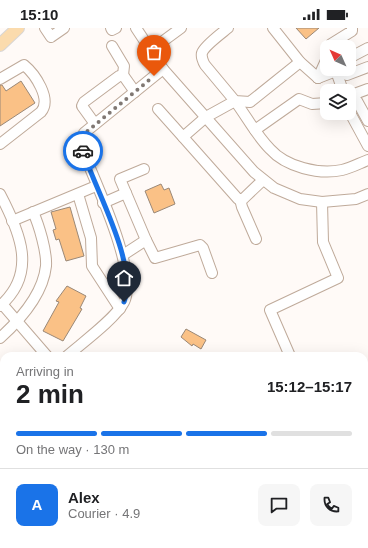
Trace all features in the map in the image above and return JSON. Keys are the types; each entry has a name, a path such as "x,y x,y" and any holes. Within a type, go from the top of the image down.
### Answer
{"main road":[{"path":"0,45 18,28"}],"street":[{"path":"45,28 51,37 64,28"},
{"path":"111,28 112,30 116,28"},
{"path":"136,28 163,69 254,172 274,188 300,199 322,202 356,199 368,194"},
{"path":"151,50 170,31 181,28"},
{"path":"228,28 206,47 202,52 202,58 205,65 235,101 270,150 278,156 309,170 341,170 368,160"},
{"path":"273,28 300,62 318,78"},
{"path":"337,40 352,31 352,28"},
{"path":"112,46 124,66 123,75 135,92"},
{"path":"356,54 368,48"},
{"path":"183,137 206,117 235,101 250,102 300,62"},
{"path":"0,80 24,65 30,69 41,88 46,102 45,107 41,112 0,144"},
{"path":"356,72 368,67"},
{"path":"71,352 120,308 127,294 123,255 83,151 84,134 163,69"},
{"path":"318,78 320,74"},
{"path":"95,124 82,106 84,102 112,79 123,75"},
{"path":"318,78 322,76"},
{"path":"356,94 368,89"},
{"path":"255,130 299,99 312,104 320,103"},
{"path":"356,101 368,121"},
{"path":"158,109 234,196 240,199 256,238"},
{"path":"354,120 368,146"},
{"path":"144,169 120,179 155,258 200,245 204,248 212,273"},
{"path":"240,199 263,180"},
{"path":"12,221 96,186"},
{"path":"103,203 126,193"},
{"path":"0,194 3,208 12,221 23,252 23,269 17,285 1,305 44,352"},
{"path":"78,194 91,238 92,266 120,308"},
{"path":"288,352 270,310 338,278 323,242 322,202"},
{"path":"0,338 18,322 32,302 44,279 46,256 33,212"},
{"path":"123,255 146,240"}],"building":[{"path":"296,28 319,28 306,39"},
{"path":"21,81 35,103 0,126 0,85 2,85 6,91"},
{"path":"161,184 164,190 169,188 175,204 154,213 145,191"},
{"path":"70,207 84,256 66,261 59,239 56,240 53,230 56,229 51,212"},
{"path":"67,286 86,296 80,308 82,309 63,341 43,331 59,302 56,301"},
{"path":"186,329 206,340 201,349 193,344 192,346 181,337"}],"way so far":[{"path":"83,151 84,134 154,76"}],"route":[{"path":"83,151 123,255 127,285 127,294 124,302"}]}
